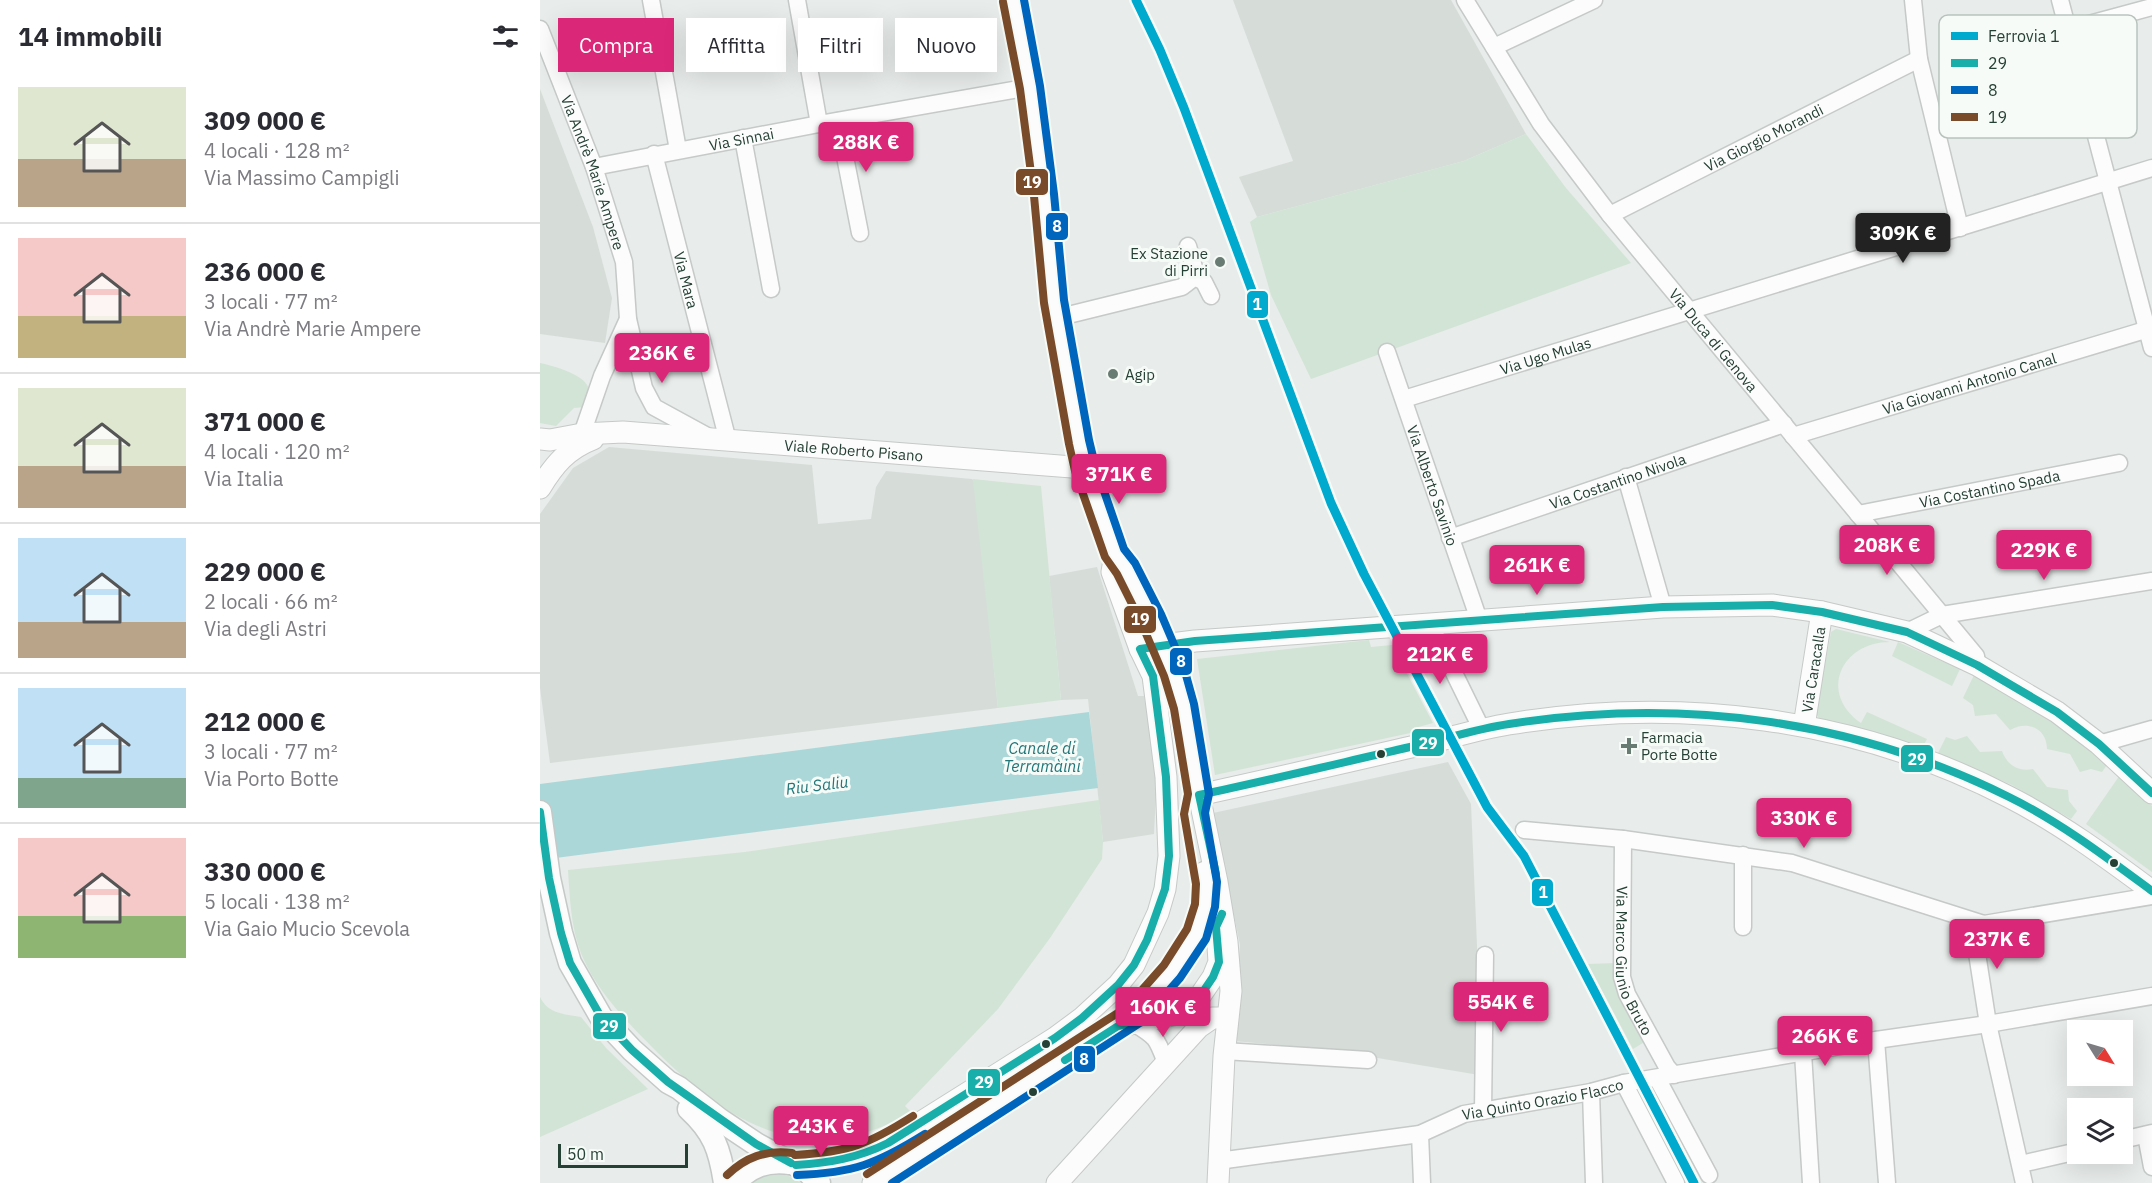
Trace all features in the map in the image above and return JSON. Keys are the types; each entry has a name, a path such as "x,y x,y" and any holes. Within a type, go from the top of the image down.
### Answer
{"main road":[{"path":"540,812 549,878 561,933 570,963 601,1017 668,1082 756,1144 807,1171 819,1183"},
{"path":"668,1082 674,1094 705,1123 717,1147 725,1183"},
{"path":"716,1183 720,1160"},
{"path":"734,1183 745,1172 760,1164 775,1161 794,1164"}],"street":[{"path":"651,0 678,150"},
{"path":"797,0 819,124"},
{"path":"1013,0 1030,87 1056,318 1085,468 1115,554 1126,568 1174,672 1184,707 1198,795 1227,942 1231,991 1224,1051 1218,1183"},
{"name":"Via Duca di Genova","path":"1465,0 1541,124 1610,215 1976,656 1977,665"},
{"path":"1494,47 1594,0"},
{"path":"1913,0 1919,59 1960,228"},
{"path":"2060,0 2064,15"},
{"path":"2122,15 2152,7"},
{"name":"Via Andrè Marie Ampere","path":"540,29 594,167 624,262 628,319 645,388 654,407 719,439"},
{"name":"Via Giorgio Morandi","path":"1610,215 1919,59"},
{"name":"Via Sinnai","path":"594,167 654,154 1030,87"},
{"path":"838,121 861,233"},
{"path":"743,138 771,289"},
{"path":"2097,138 2150,328 2152,348"},
{"name":"Via Mara","path":"654,154 719,439"},
{"name":"Via Ugo Mulas","path":"1404,399 2152,168"},
{"path":"1188,246 1195,277"},
{"path":"1056,318 1182,287 1195,277"},
{"path":"1195,277 1204,282 1211,296"},
{"name":"Via Andrè Marie Ampere","path":"582,434 602,376 628,319"},
{"name":"Via Giovanni Antonio Canal","path":"1789,430 2150,328"},
{"name":"Via Alberto Savinio","path":"1387,352 1479,620"},
{"name":"Via Costantino Nivola","path":"1450,538 1626,477 1789,430"},
{"name":"Viale Roberto Pisano","path":"540,488 562,457 580,444 623,432"},
{"name":"Viale Roberto Pisano","path":"540,439 550,440 582,434 623,432 1085,468"},
{"name":"Via Costantino Spada","path":"1858,514 2119,463"},
{"path":"1626,477 1663,607"},
{"path":"794,1164 832,1162 863,1156 888,1143 1055,1038 1102,1001 1134,965 1158,913 1165,889 1169,856 1166,777 1153,676 1140,649 1112,572 1115,554"},
{"path":"1907,633 1942,615 2152,580"},
{"path":"1140,649 1163,645 1663,607 1772,605 1822,612 1907,633 1977,665 2057,712 2099,744 2152,794"},
{"name":"Via Caracalla","path":"1804,726 1822,612"},
{"path":"1430,624 1482,730"},
{"path":"1198,795 1482,730 1560,717 1640,711 1720,714 1804,726 1893,748 1952,770 2010,797 2071,832 2152,891"},
{"path":"2099,744 2152,729"},
{"path":"1127,1025 1172,971 1197,933 1205,906 1207,883 1194,813 1198,795"},
{"path":"1524,830 1623,839 1792,863 1983,924 2152,896"},
{"name":"Via Marco Giunio Bruto","path":"1623,839 1622,977 1627,994 1667,1067 1674,1075"},
{"path":"1743,855 1743,927"},
{"path":"873,1183 1127,1025 1182,1013 1200,997 1219,962 1216,927 1222,914"},
{"path":"1972,921 1988,1024 2024,1183"},
{"path":"1483,1111 1485,955"},
{"name":"Via Quinto Orazio Flacco","path":"1218,1161 1420,1134 1464,1114 1591,1092 1624,1083 2152,996"},
{"path":"1182,1013 1195,1018 1214,1031 1224,1051"},
{"path":"1057,1183 1204,1024 1212,1018 1221,1018 1227,1023"},
{"path":"1127,1025 1152,1034 1158,1040 1166,1063"},
{"path":"1876,1040 1887,1183"},
{"path":"1224,1051 1368,1060"},
{"path":"1803,1053 1811,1183"},
{"path":"1657,1078 1709,1175"},
{"path":"1624,1083 1676,1183"},
{"path":"1591,1092 1594,1183"},
{"path":"1420,1134 1422,1183"},
{"path":"2133,1138 2149,1134 2152,1167"},
{"path":"2021,1164 2067,1154"}],"shaded area":[{"path":"1233,0 1451,0 1526,134 1464,161 1257,217 1239,177 1293,161"},
{"path":"540,89 593,227 612,298 605,343 540,334"},
{"path":"609,447 812,465 818,524 871,519 876,487 886,471 972,479 975,482 998,708 550,763 540,688 540,514 573,468"},
{"path":"1097,567 1138,696 1144,696 1160,792 1156,794 1154,834 1103,842 1088,699 1061,700 1049,576"},
{"path":"1448,762 1471,804 1477,945 1479,1075 1324,1049 1234,1041 1240,945 1213,813"}],"green space":[{"path":"1526,134 1566,188 1631,263 1311,379 1271,295 1250,222 1257,217 1464,161"},
{"path":"540,363 575,375 589,389 585,407 574,408 556,426 540,423"},
{"path":"973,479 1041,486 1061,700 998,708"},
{"path":"1836,629 1890,642 1873,644 1859,650 1848,660 1841,671 1838,684 1840,698 1848,711 1861,723 1867,712 1927,739 1923,746 1819,718 1816,714 1831,632"},
{"path":"1369,640 1371,647 1392,645 1433,723 1415,728 1415,732 1215,775 1197,659"},
{"path":"1898,642 1960,669 1952,686 1892,656"},
{"path":"1974,675 2031,706 2109,762 2102,772 2091,769 2080,772 2070,754 2047,749 2044,736 2035,728 2023,726 2010,730 1996,714 1975,716 1973,705 1963,698"},
{"path":"1967,736 1980,752 2002,751 2014,766 2033,769 2047,787 2068,790 2069,801 2077,811 2071,819 2012,785 1938,753 1946,737 1955,740"},
{"path":"2120,775 2152,806 2152,872 2086,824"},
{"path":"1099,800 1103,842 1102,859 1050,938 998,1009 905,1106 911,1112 873,1130 838,1138 804,1139 772,1132 741,1118 711,1099 682,1076 615,1007 590,972 576,938 568,870 745,852"},
{"path":"1616,963 1646,1041 1633,1049 1588,964"},
{"path":"540,997 543,1003 552,1010 581,1017 606,1048 648,1089 540,1137"},
{"path":"780,1174 792,1177 801,1183 751,1183 767,1175"}],"water":[{"name":"Canale di Terramàini","path":"1089,712 1098,788 540,860 540,784"}],"rail line":[{"name":"1","path":"1136,0 1184,108 1331,503 1364,574 1487,807 1524,856 1694,1183"}],"transit line":[{"name":"8","path":"892,1183 1140,1023 1180,978 1206,939 1215,907 1217,882 1205,813 1209,794 1194,704 1184,668 1161,614 1135,563 1124,549 1095,465 1089,440 1064,300 1054,194 1040,86 1024,0"},
{"name":"19","path":"867,1174 1127,1007 1164,965 1187,929 1195,904 1196,884 1184,814 1188,794 1174,709 1164,676 1141,622 1117,574 1105,557 1075,471 1069,444 1044,303 1034,196 1020,89 1003,2"},
{"name":"29","path":"796,1165 843,1159 888,1143 1055,1038 1082,1018 1118,985 1134,965 1147,940 1165,889 1169,856 1166,777 1153,676 1140,649 1195,641 1663,607 1772,605 1822,612 1907,632 1977,665 2057,712 2099,744 2152,793"},
{"name":"29","path":"1216,874 1199,795 1496,726 1573,716 1637,713 1701,715 1765,721 1827,733 1889,749 1950,770 2046,817 2152,891"},
{"name":"29","path":"540,812 549,878 561,933 570,963 601,1017 632,1050 668,1082 756,1144 791,1163"},
{"name":"29","path":"1065,1060 1118,1026 1182,1013 1194,1005 1213,977 1219,962 1216,927 1222,914"},
{"name":"19","path":"795,1155 830,1152 858,1145 913,1116"},
{"name":"8","path":"797,1175 834,1172 864,1165 893,1153 925,1134"},
{"name":"19","path":"727,1175 756,1156 782,1152 792,1153"}],"place":[{"name":"Ex Stazione di Pirri","path":"1220,262"},
{"name":"Agip","path":"1113,374"},
{"name":"Farmacia Porte Botte","path":"1629,746"}],"water label":[{"name":"Riu Saliu","path":"817,785"}]}
